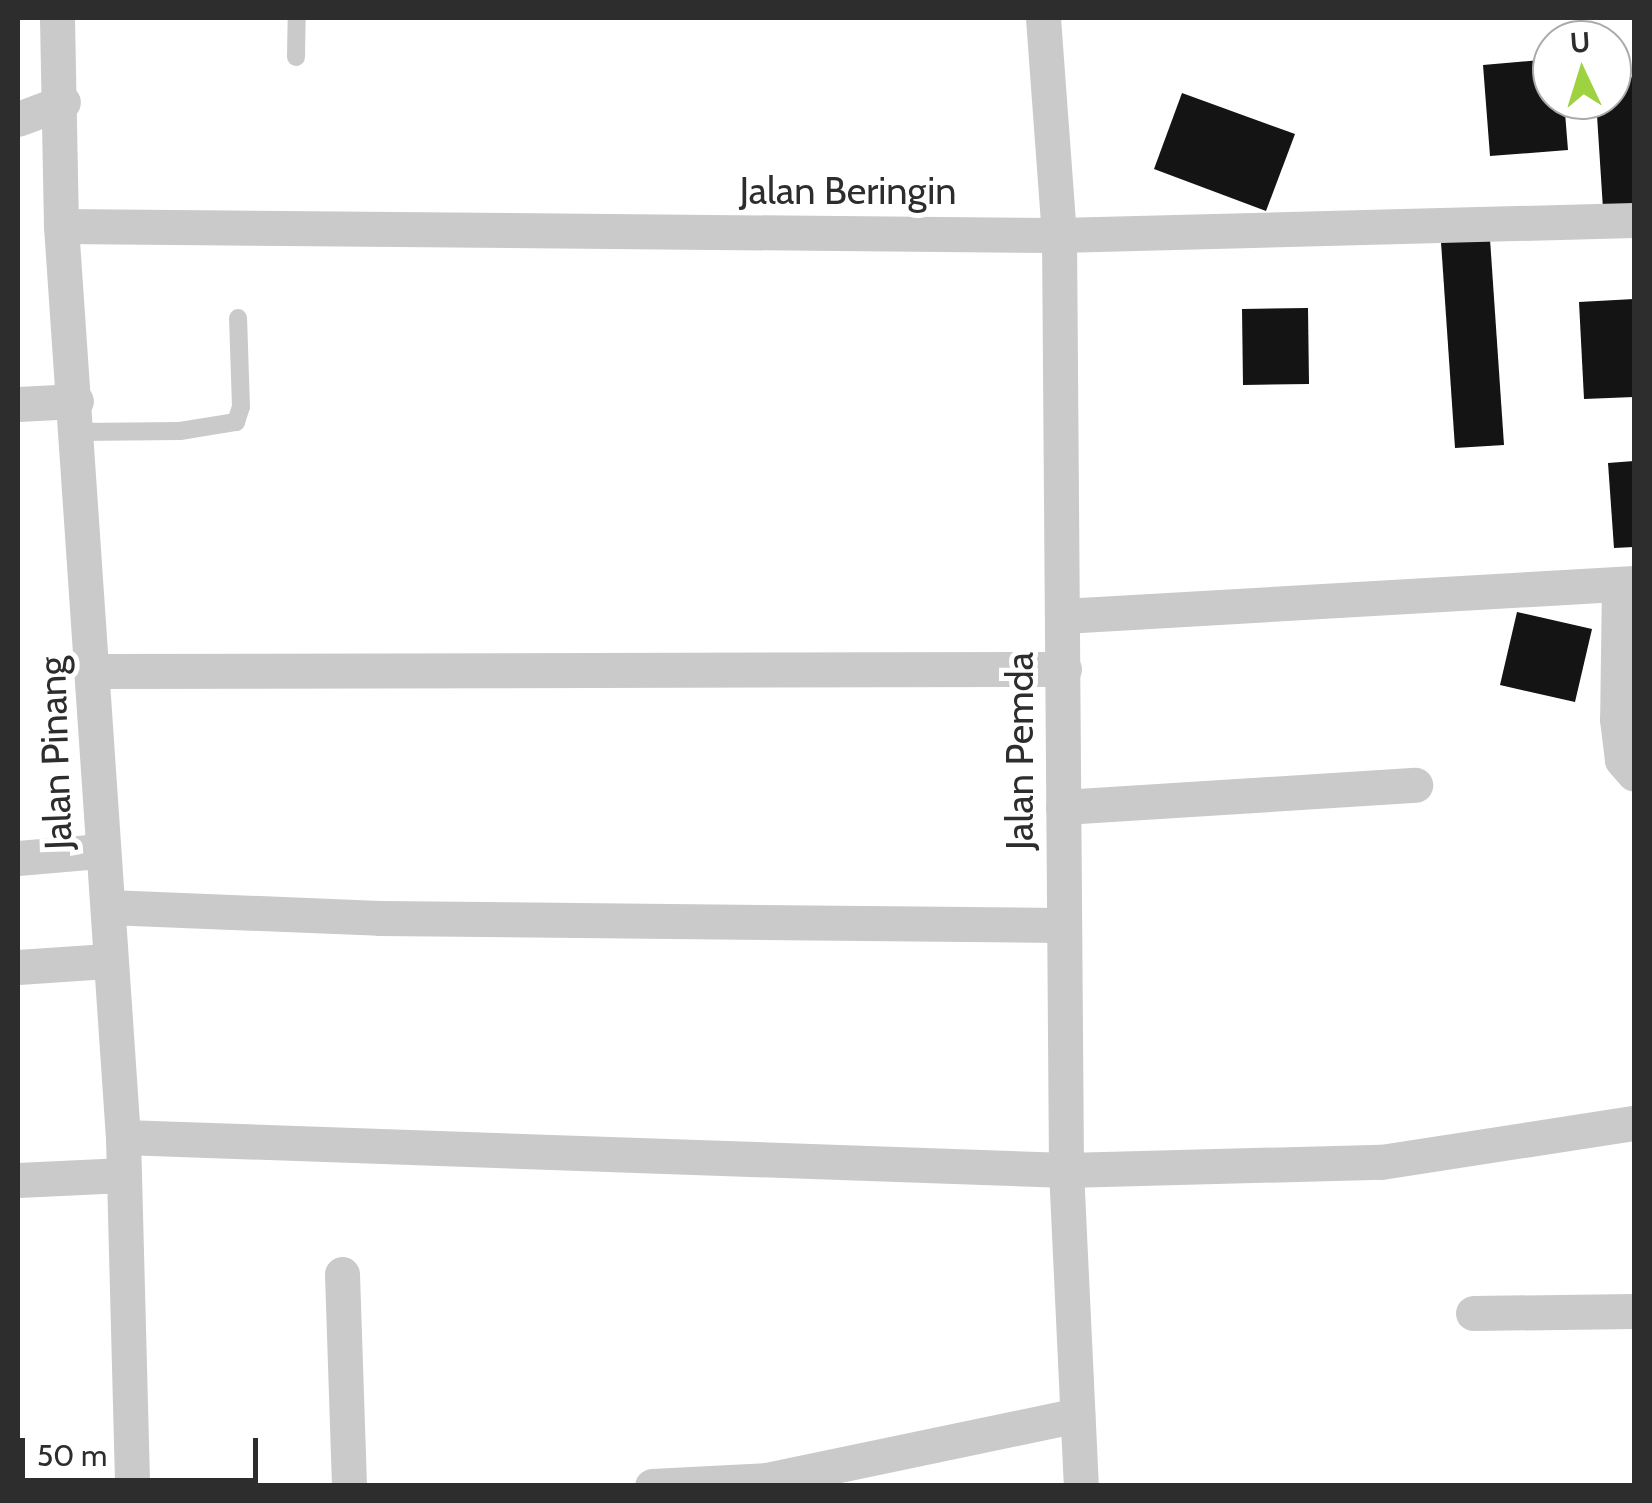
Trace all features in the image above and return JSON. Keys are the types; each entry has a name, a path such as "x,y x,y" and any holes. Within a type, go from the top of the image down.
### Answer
{"street":[{"name":"Jalan Pinang","path":"57,18 63,102 62,226 95,671 99,850 108,906 107,960 124,1175 132,1486"},
{"name":"Jalan Pemda","path":"1043,18 1059,235 1066,1170 1080,1486"},
{"path":"18,119 63,102"},
{"name":"Jalan Beringin","path":"62,226 1059,235 1634,220"},
{"path":"18,404 77,417"},
{"path":"1063,616 1627,583 1617,719 1622,760 1634,774"},
{"path":"95,671 1064,669"},
{"path":"1063,807 1415,785"},
{"path":"18,858 99,850"},
{"path":"108,906 380,918 1062,925"},
{"path":"18,967 107,960"},
{"path":"122,1137 1066,1170 1381,1162 1634,1122"},
{"path":"18,1180 124,1175"},
{"path":"342,1274 349,1486"},
{"path":"1474,1312 1634,1311"},
{"path":"652,1486 766,1480 1078,1415"}],"lane":[{"path":"296,57 297,18"},
{"path":"77,417 180,431 236,422 242,407 238,318"}],"building":[{"path":"1532,61 1532,120 1566,120 1568,150 1490,156 1483,65"},
{"path":"1632,77 1634,207 1603,209 1597,120 1632,120"},
{"path":"1182,93 1295,134 1266,211 1154,169"},
{"path":"1490,239 1504,445 1455,448 1441,242"},
{"path":"1634,299 1634,397 1584,399 1579,302"},
{"path":"1308,308 1309,384 1243,385 1242,309"},
{"path":"1634,461 1634,547 1614,548 1608,463"},
{"path":"1517,612 1592,629 1575,702 1500,685"}]}
